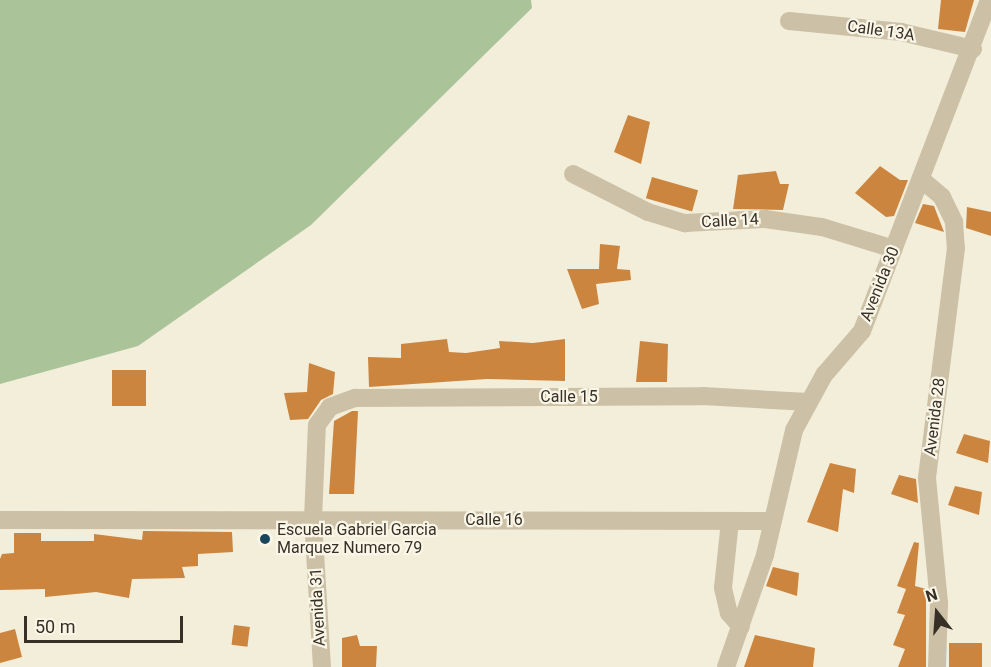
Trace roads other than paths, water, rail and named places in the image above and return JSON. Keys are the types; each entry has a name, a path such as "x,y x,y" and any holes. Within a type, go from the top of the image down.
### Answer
{"street":[{"name":"Avenida 30","path":"726,667 765,555 782,469 794,430 824,375 862,331 973,49 989,0"},
{"name":"Calle 13A","path":"789,21 901,32 973,49"},
{"name":"Calle 14","path":"573,174 648,212 685,223 765,219 822,227 894,249"},
{"name":"Avenida 28","path":"922,180 942,197 954,222 956,248 927,478 939,603 938,667"},
{"name":"Calle 15","path":"330,407 355,398 703,396 808,402"},
{"name":"Avenida 31","path":"322,667 313,519 317,425 330,407"},
{"name":"Calle 16","path":"0,520 772,521"},
{"path":"730,521 723,588 729,613 741,627"}],"place":[{"name":"Escuela Gabriel Garcia Marquez Numero 79","path":"265,539"}]}
